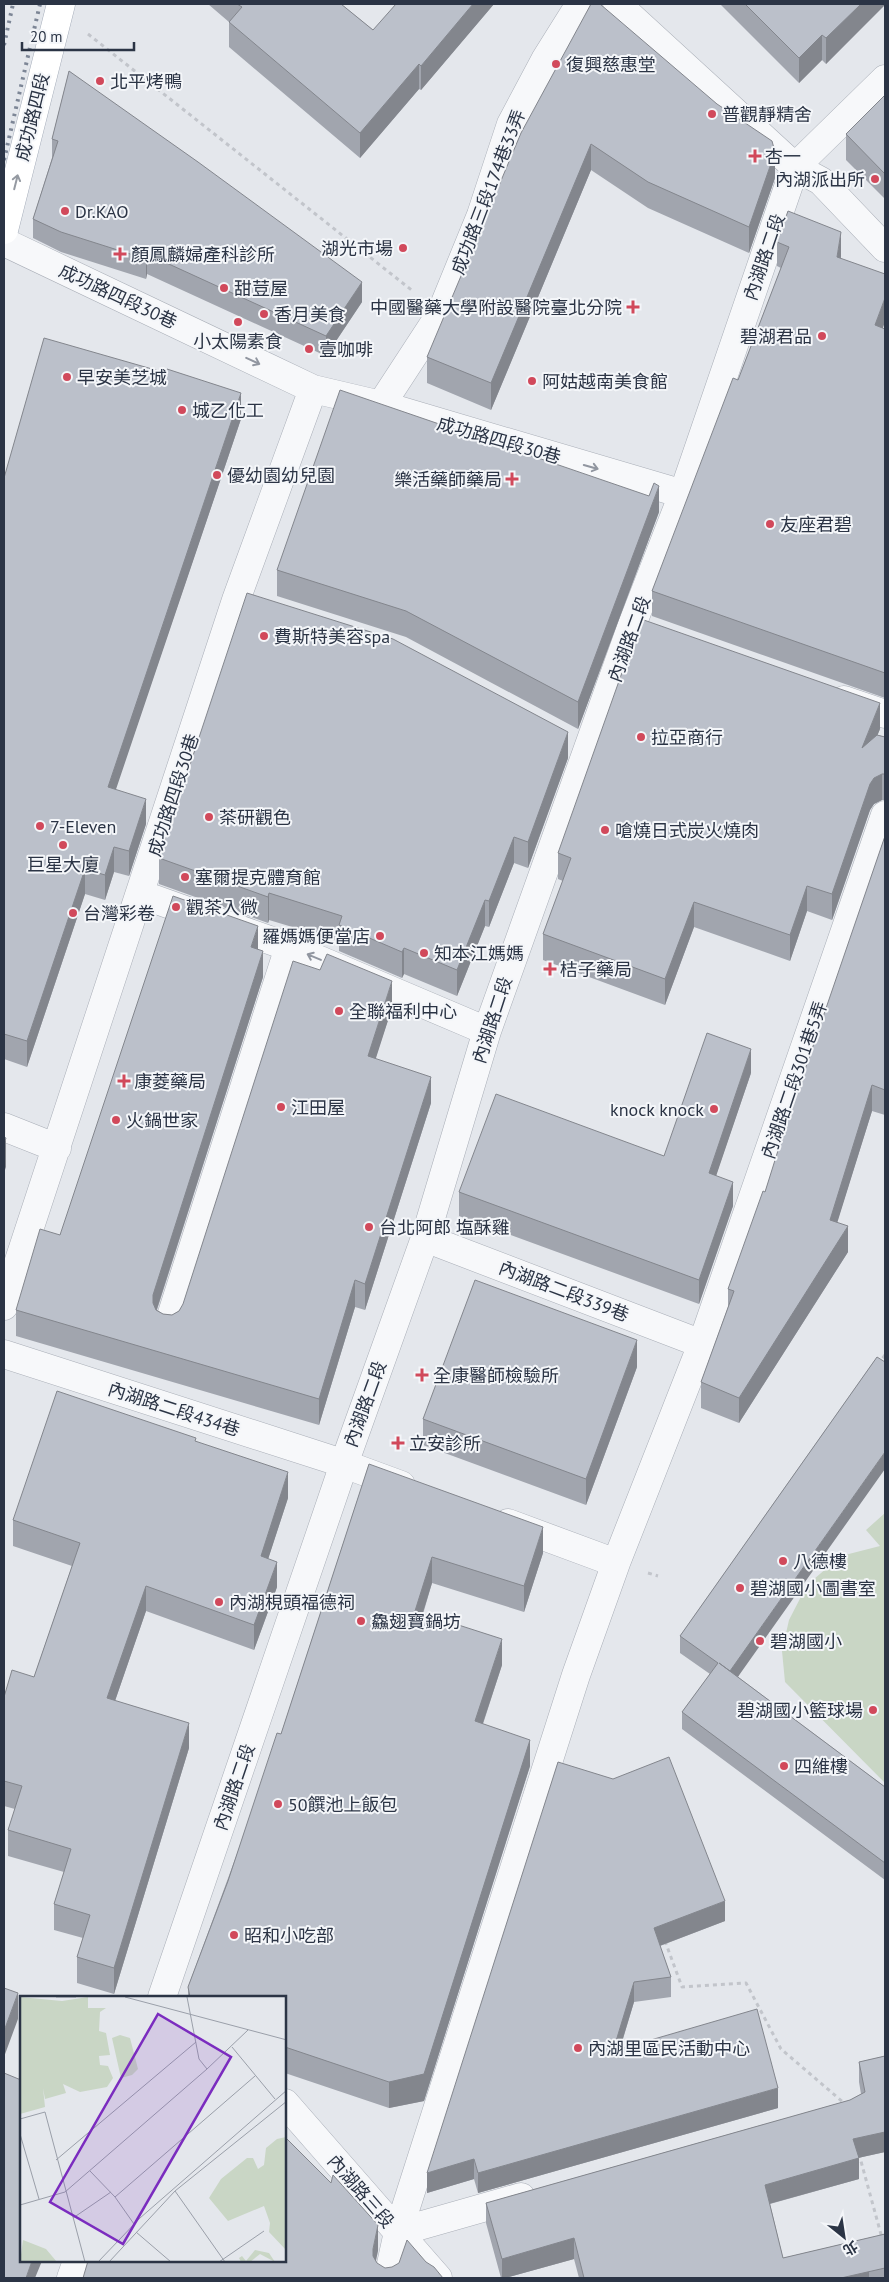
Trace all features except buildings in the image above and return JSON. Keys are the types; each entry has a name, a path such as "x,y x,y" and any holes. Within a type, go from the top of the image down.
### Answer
{"main road":[{"name":"成功路四段","path":"4,230 60,8"}],"street":[{"name":"成功路三段174巷33弄","path":"381,405 441,313 481,215 511,124 545,60 580,4"},
{"path":"617,4 795,167 821,181 885,248"},
{"name":"內湖路二段","path":"162,1996 344,1464 425,1238 577,745 613,684 642,628 683,494 795,167 885,79"},
{"name":"成功路四段30巷","path":"4,242 313,389 381,405 683,494"},
{"name":"成功路四段30巷","path":"4,1306 236,600 313,389"},
{"path":"236,600 263,609"},
{"path":"820,691 885,714"},
{"name":"內湖路二段301巷5弄","path":"388,2278 398,2232 576,1675 616,1563 702,1344 885,815"},
{"path":"140,894 289,947 488,1031"},
{"path":"168,1326 289,947"},
{"path":"4,1127 57,1148"},
{"name":"內湖路二段339巷","path":"425,1238 702,1344"},
{"name":"內湖路二段434巷","path":"4,1354 344,1464 428,1494"},
{"path":"484,1515 616,1563"},
{"name":"內湖路三段","path":"286,2104 438,2278"},
{"path":"398,2232 541,2191"},
{"path":"71,2278 77,2262"}],"path":[{"path":"60,8 441,313"},
{"path":"885,1355 882,1359 885,1361"},
{"path":"661,1932 682,1987 746,1983 781,2049 846,2105"},
{"path":"858,2150 883,2240"}],"green space":[{"path":"885,1513 885,1783 785,1682 782,1651 789,1620 807,1585 841,1556 880,1546 866,1530"}],"railway":[{"path":"4,45 13,4"},
{"path":"4,160 40,4"}],"place":[{"name":"復興慈惠堂","path":"556,64"},
{"name":"北平烤鴨","path":"100,81"},
{"name":"普觀靜精舍","path":"712,114"},
{"name":"杏一","path":"755,156"},
{"name":"內湖派出所","path":"875,179"},
{"name":"Dr.KAO","path":"65,211"},
{"name":"湖光市場","path":"403,248"},
{"name":"顏鳳麟婦產科診所","path":"120,254"},
{"name":"甜荳屋","path":"224,288"},
{"name":"中國醫藥大學附設醫院臺北分院","path":"633,307"},
{"name":"香月美食","path":"264,314"},
{"name":"小太陽素食","path":"238,322"},
{"name":"碧湖君品","path":"822,336"},
{"name":"壹咖啡","path":"309,349"},
{"name":"早安美芝城","path":"67,377"},
{"name":"阿姑越南美食館","path":"532,381"},
{"name":"城乙化工","path":"182,410"},
{"name":"優幼園幼兒園","path":"217,475"},
{"name":"樂活藥師藥局","path":"512,479"},
{"name":"友座君碧","path":"770,524"},
{"name":"費斯特美容spa","path":"264,636"},
{"name":"拉亞商行","path":"641,737"},
{"name":"茶研觀色","path":"209,817"},
{"name":"7-Eleven","path":"40,826"},
{"name":"嗆燒日式炭火燒肉","path":"605,830"},
{"name":"巨星大廈","path":"63,845"},
{"name":"塞爾提克體育館","path":"185,877"},
{"name":"觀茶入微","path":"176,907"},
{"name":"台灣彩卷","path":"73,913"},
{"name":"羅媽媽便當店","path":"380,936"},
{"name":"知本江媽媽","path":"424,953"},
{"name":"桔子藥局","path":"550,969"},
{"name":"全聯福利中心","path":"339,1011"},
{"name":"康菱藥局","path":"124,1081"},
{"name":"江田屋","path":"281,1107"},
{"name":"knock knock","path":"714,1109"},
{"name":"火鍋世家","path":"116,1120"},
{"name":"台北阿郎 塩酥雞","path":"369,1227"},
{"name":"全康醫師檢驗所","path":"422,1375"},
{"name":"立安診所","path":"398,1443"},
{"name":"八德樓","path":"783,1561"},
{"name":"碧湖國小圖書室","path":"740,1588"},
{"name":"內湖梘頭福德祠","path":"219,1602"},
{"name":"鱻翅寶鍋坊","path":"361,1621"},
{"name":"碧湖國小","path":"760,1641"},
{"name":"碧湖國小籃球場","path":"873,1710"},
{"name":"四維樓","path":"784,1766"},
{"name":"50饌池上飯包","path":"278,1804"},
{"name":"昭和小吃部","path":"234,1935"},
{"name":"內湖里區民活動中心","path":"578,2048"}]}
